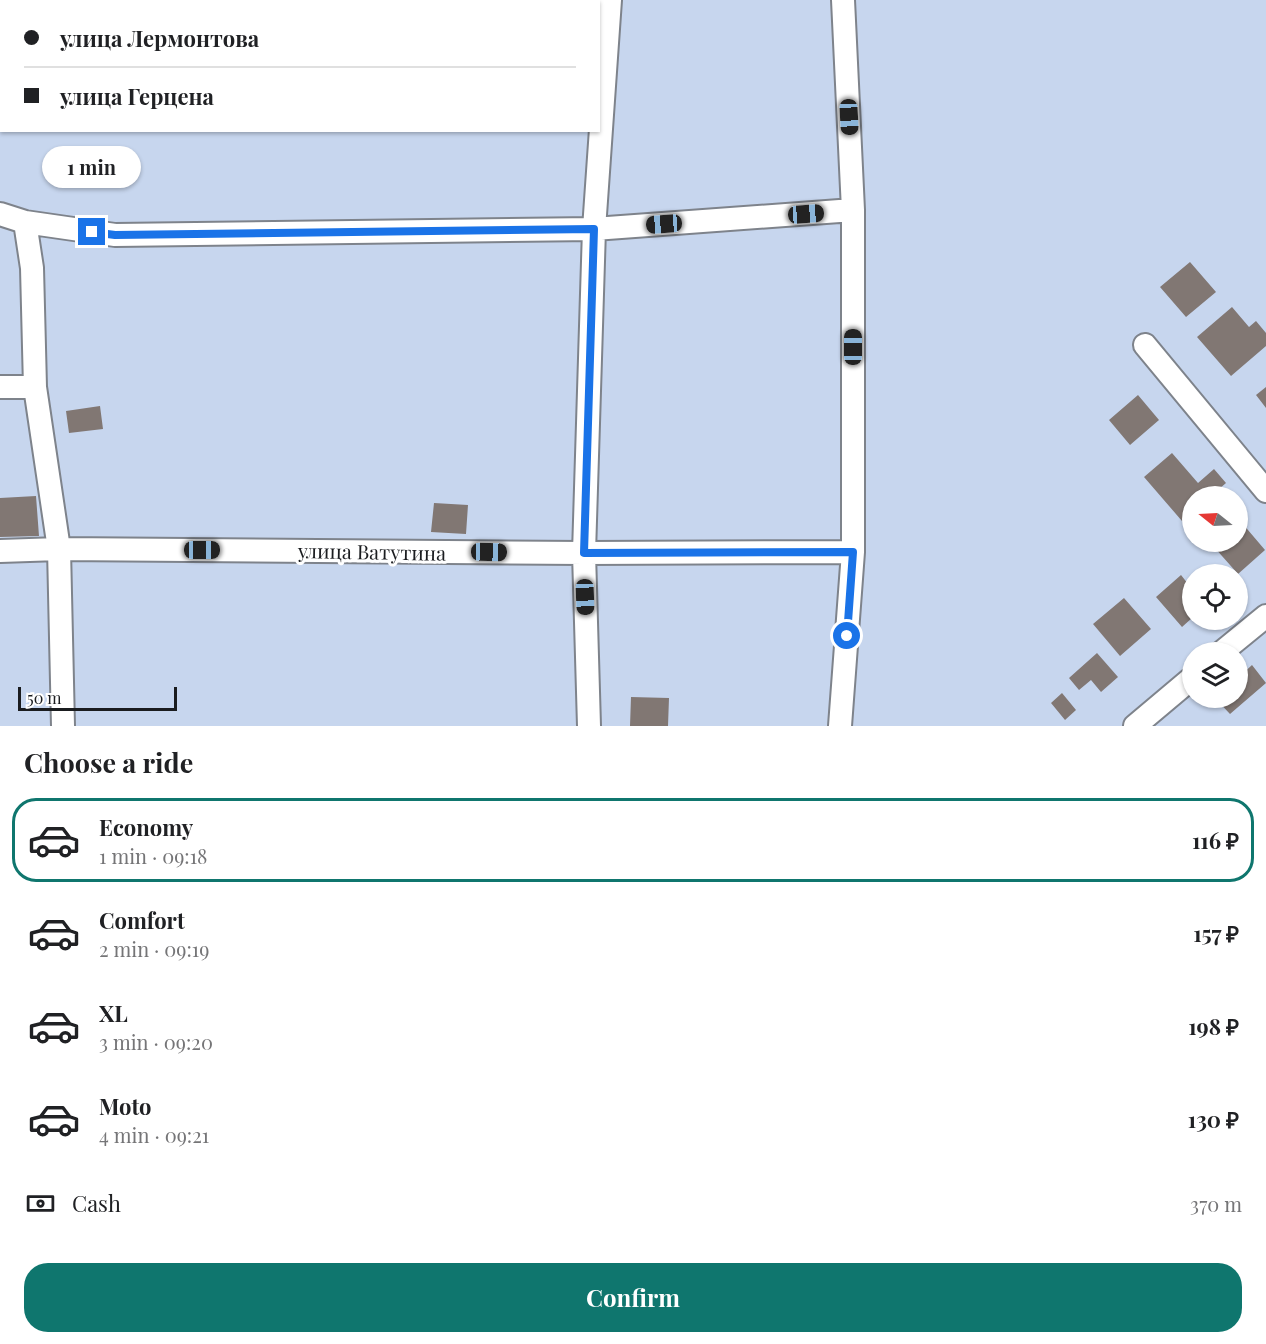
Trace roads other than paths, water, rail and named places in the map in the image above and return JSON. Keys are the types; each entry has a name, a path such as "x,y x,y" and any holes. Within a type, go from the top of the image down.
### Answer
{"street":[{"path":"589,726 584,553 594,229 609,0"},
{"path":"840,726 853,552 853,210 843,0"},
{"path":"0,214 25,222 115,235 594,229 853,210"},
{"path":"25,222 32,268 35,387 59,549 63,726"},
{"path":"1145,345 1266,491"},
{"path":"0,387 35,387"},
{"name":"улица Ватутина","path":"0,551 59,549 584,553 853,552"},
{"path":"1234,642 1266,616"},
{"path":"1135,726 1182,686"}]}
